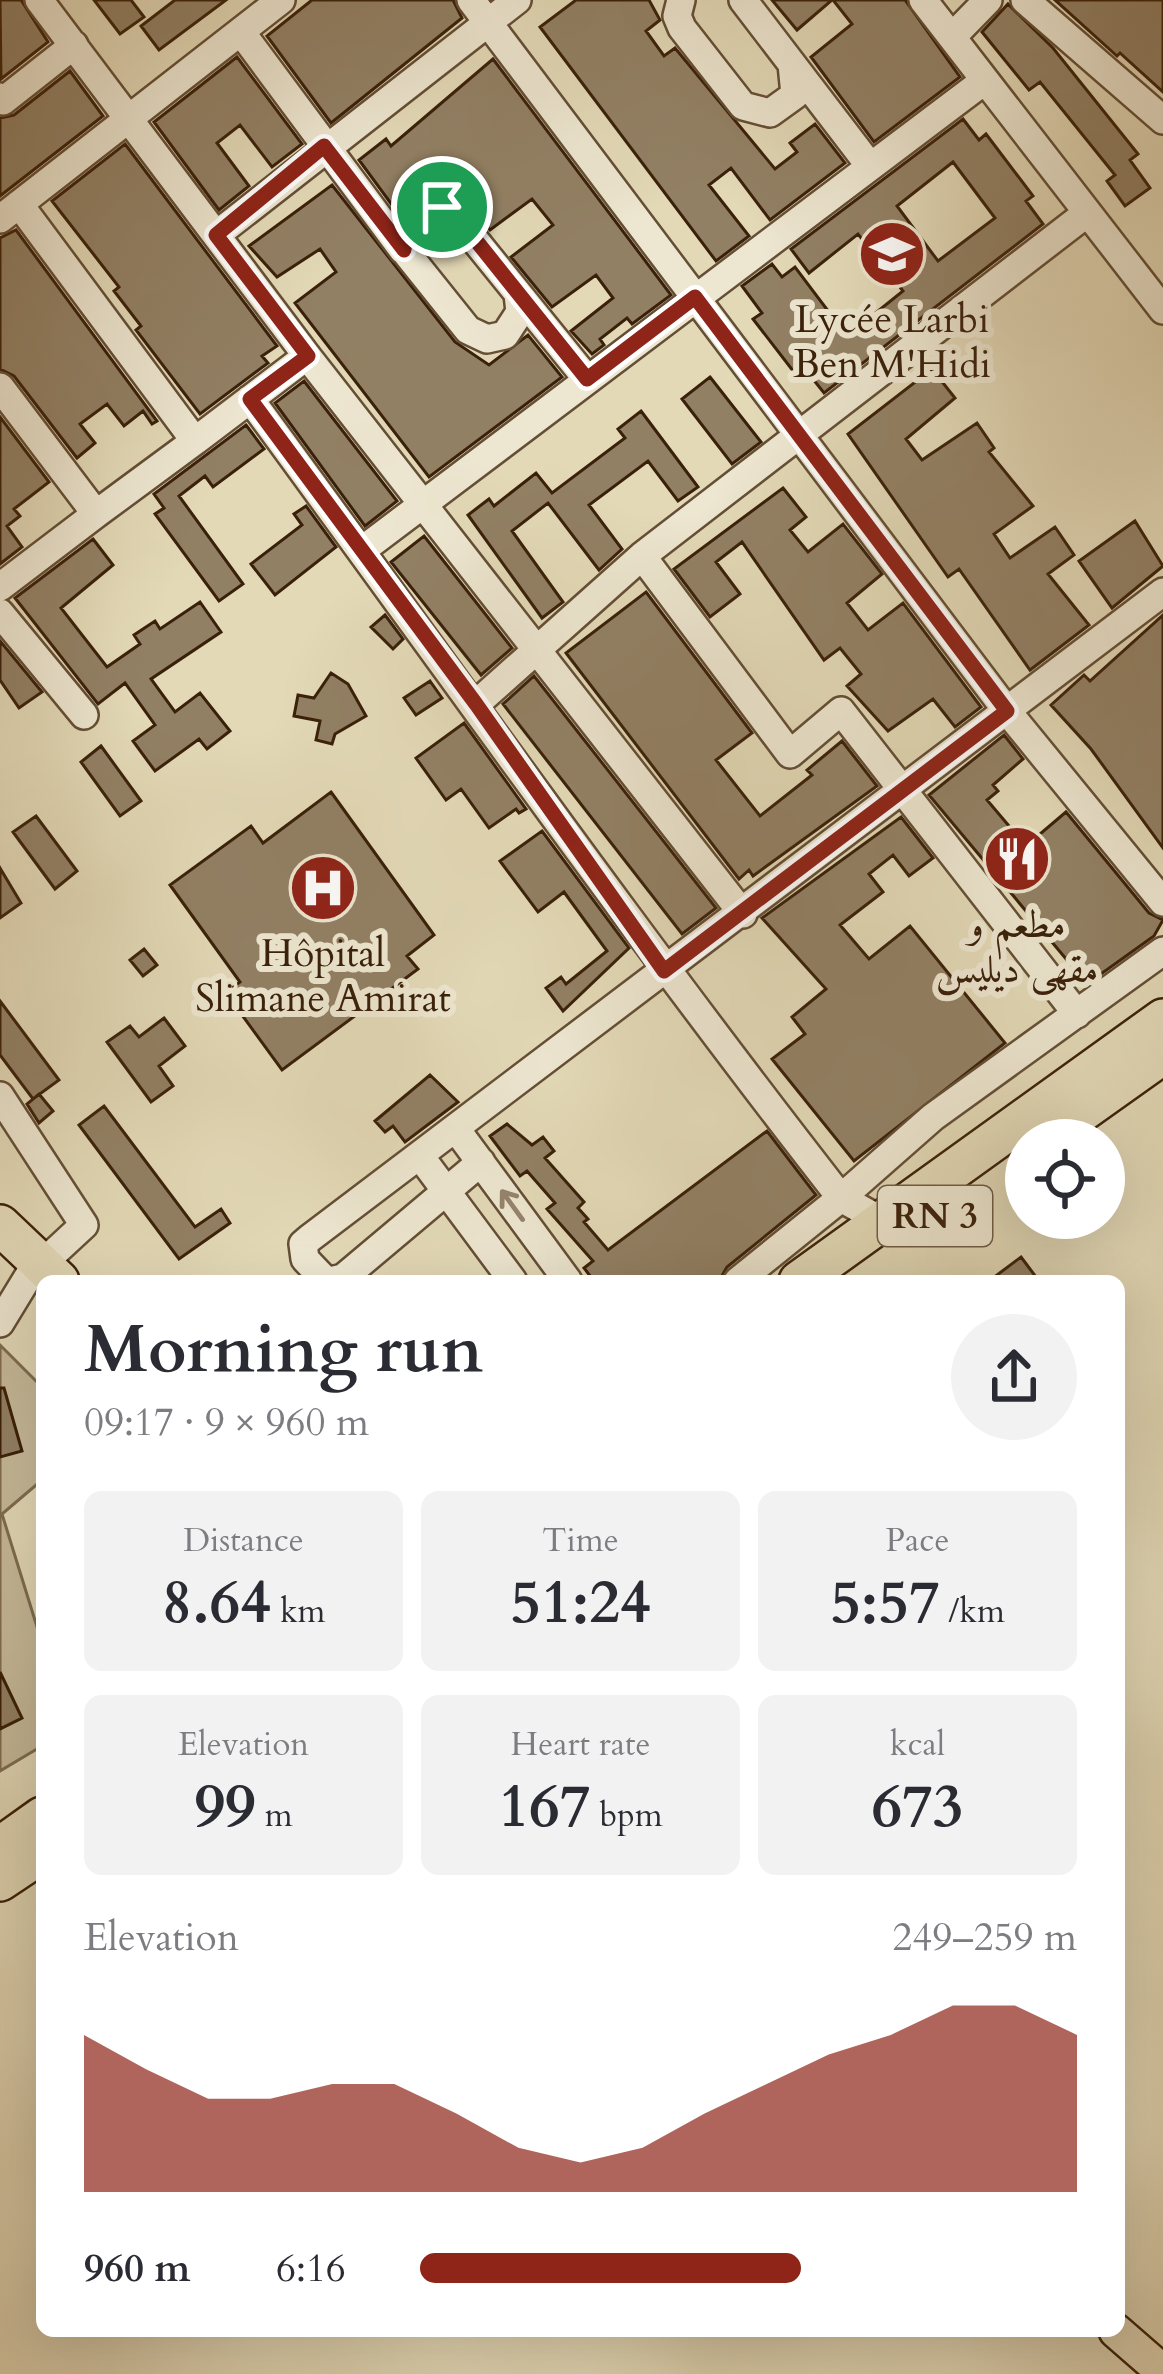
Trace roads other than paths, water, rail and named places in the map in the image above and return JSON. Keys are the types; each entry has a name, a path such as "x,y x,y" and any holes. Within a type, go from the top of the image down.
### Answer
{"highway":[{"name":"RN 3","path":"807,1275 1163,1019"},
{"path":"1072,1119 1163,1054"},
{"name":"RN 3","path":"852,1275 1005,1166"},
{"path":"0,1225 34,1272"},
{"path":"0,1846 36,1821"},
{"path":"0,1881 36,1857"}],"main road":[{"path":"1122,2337 1163,2372"}],"street":[{"path":"39,0 308,356 743,914"},
{"path":"195,441 10,212 128,115 281,0"},
{"path":"216,235 480,11 517,0"},
{"path":"660,0 681,14 743,106 770,113 795,94 792,64"},
{"path":"743,0 871,166"},
{"path":"923,0 1163,310"},
{"path":"952,37 988,0"},
{"path":"1025,0 1163,120"},
{"path":"480,11 1007,711 1163,902"},
{"path":"242,32 468,330 487,339 516,325 518,294"},
{"path":"1,101 74,45"},
{"path":"361,551 984,81"},
{"path":"404,250 407,214 430,205 454,213 587,379"},
{"path":"476,704 642,556 1087,213"},
{"path":"0,587 308,356"},
{"path":"0,387 96,514"},
{"path":"250,399 476,704 664,971 841,1198 882,1221"},
{"path":"642,556 790,754 841,711 1077,1014"},
{"path":"322,1275 305,1259 303,1244 1163,592"},
{"path":"0,613 83,716"},
{"path":"745,1275 933,1117 1163,951"},
{"path":"0,1096 84,1225 34,1272 0,1323"},
{"path":"456,1129 564,1275"},
{"path":"420,1156 508,1275"},
{"path":"348,1275 481,1162"}],"place":[{"name":"Lycée Larbi Ben M'Hidi","path":"892,254"},
{"name":"مطعم و مقهى ديليس","path":"1017,859"},
{"name":"Hôpital Slimane Amirat","path":"323,888"}]}
